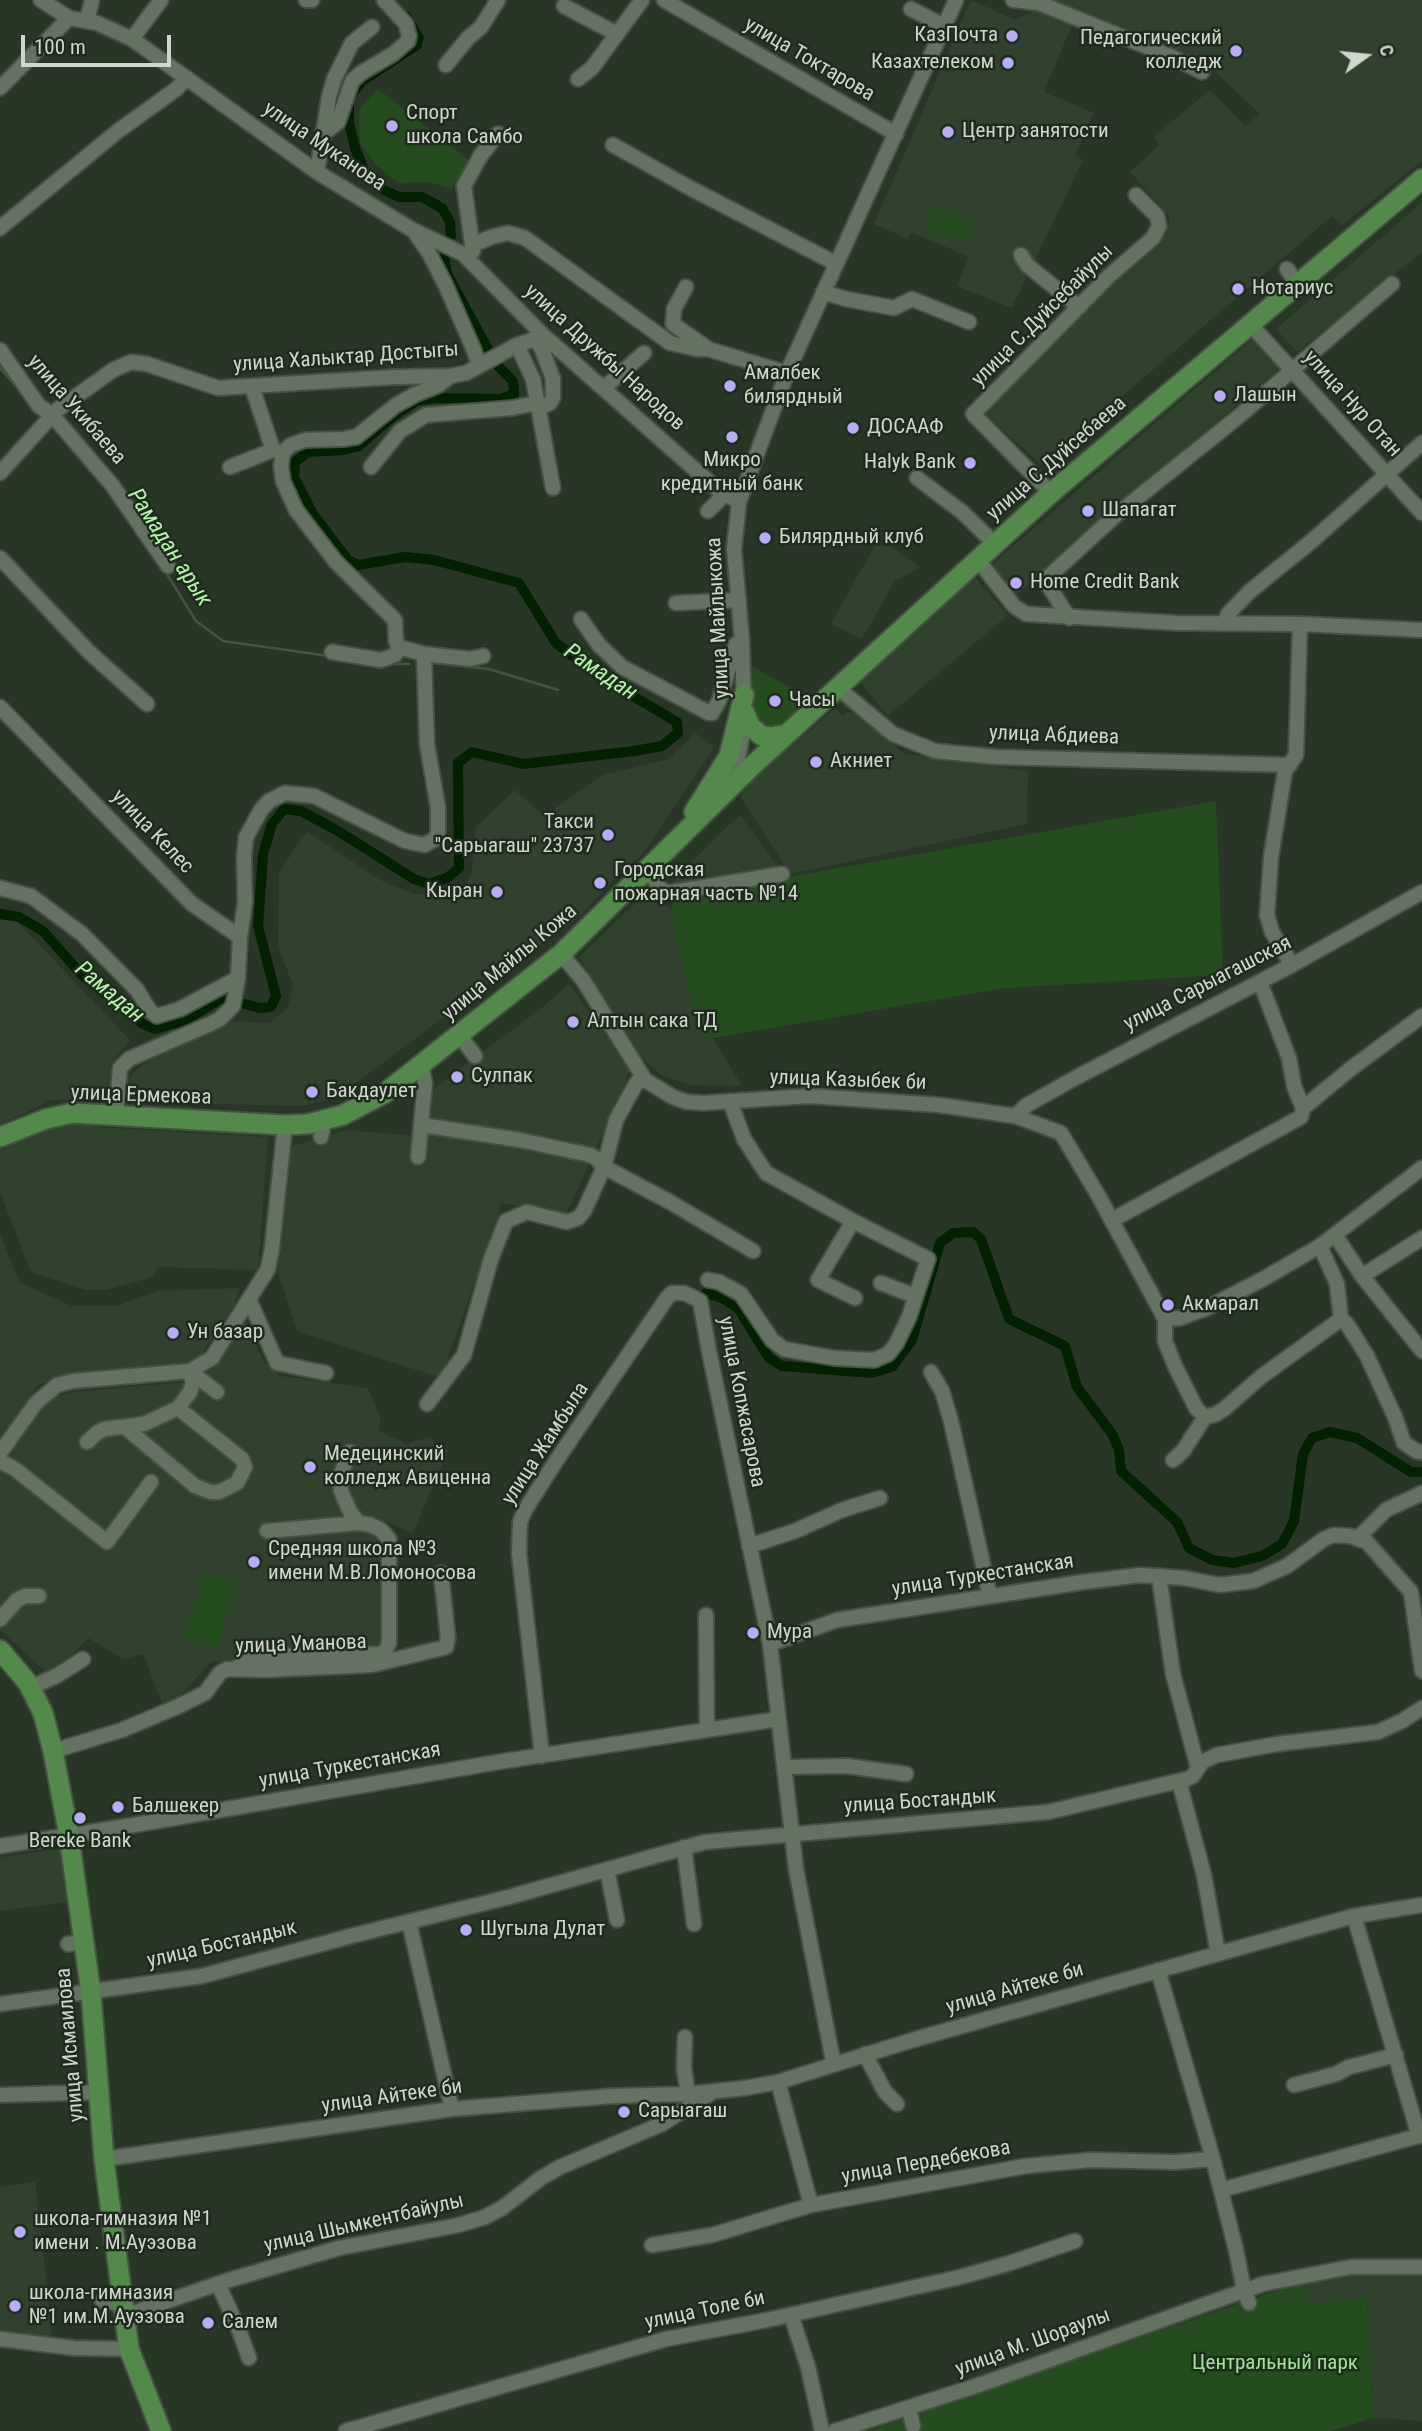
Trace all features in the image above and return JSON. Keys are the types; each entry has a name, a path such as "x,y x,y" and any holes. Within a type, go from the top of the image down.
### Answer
{"main road":[{"name":"улица С.Дуйсебаева","path":"733,785 1051,493 1250,324 1292,276 1377,207 1422,179"},
{"path":"744,704 750,726 762,736 787,734"},
{"path":"687,831 693,814 729,756 744,704"},
{"name":"улица Майлы Кожа","path":"285,1125 322,1129 342,1115 385,1093 561,954 733,785"},
{"name":"улица Ермекова","path":"0,1138 22,1127 72,1113 285,1125"},
{"name":"улица Исмаилова","path":"3,1660 30,1688 43,1713 52,1751 69,1836 76,1943 91,1993 104,2159 129,2349 161,2431"}],"street":[{"name":"улица Муканова","path":"41,0 69,18 97,23 132,39 317,173 412,230 442,244 468,250"},
{"path":"87,21 92,0"},
{"path":"132,39 161,0"},
{"path":"306,0 312,0"},
{"path":"323,134 338,122 352,81 408,41 407,24 384,0"},
{"path":"446,65 481,27 498,0"},
{"path":"578,79 592,68 642,0"},
{"name":"улица Токтарова","path":"664,0 803,88 899,138"},
{"name":"улица Майлыкожа","path":"733,785 739,761 744,704 734,549 739,502 787,373 835,263 932,70 944,26 956,0"},
{"path":"1013,0 1039,4 1172,57 1202,72"},
{"path":"564,6 617,34"},
{"path":"911,9 944,26"},
{"path":"0,88 69,18"},
{"path":"317,173 334,79 352,43 372,27"},
{"path":"0,228 187,78"},
{"path":"498,134 466,174 464,186 468,250 491,237 508,233 525,238 670,343 708,349 787,373"},
{"path":"612,145 690,188 750,211 835,263"},
{"name":"улица С.Дуйсебайулы","path":"1051,493 974,414 1110,275 1153,238 1159,226 1157,216 1136,195"},
{"path":"371,467 400,431 426,415 512,408 537,403 542,406 550,403 554,388 540,338 517,345 482,363 429,253 412,230"},
{"name":"улица Дружбы Народов","path":"468,250 475,267 540,338 605,387 723,493 739,502"},
{"path":"1021,255 1027,265 1079,307"},
{"path":"1069,618 1045,580 1116,515 1238,417 1392,284"},
{"path":"659,335 673,324 674,309 687,287"},
{"path":"823,292 894,309 909,300 917,300 969,322"},
{"path":"673,324 708,349"},
{"name":"улица Нур Отан","path":"1250,324 1422,513"},
{"path":"517,345 533,379 553,488"},
{"name":"улица Укибаева","path":"0,350 39,407 54,413 112,485 168,566"},
{"path":"605,387 644,353"},
{"name":"улица Халыктар Достыгы","path":"0,473 54,413 113,370 131,362 147,364 218,388 450,376 466,373 482,363"},
{"path":"230,467 305,440 356,437 396,405 439,385 450,376"},
{"path":"252,387 278,451 283,481 296,510 336,562 395,620 399,647 424,654 470,659 483,656"},
{"path":"1224,623 1249,592 1344,513 1422,443"},
{"path":"917,478 937,497 962,512 995,544"},
{"path":"708,511 723,493"},
{"path":"0,558 89,652 148,704"},
{"path":"978,559 1014,606 1026,614 1177,623 1300,624 1422,630"},
{"path":"676,603 739,600"},
{"path":"581,619 599,645 622,667 709,713 719,701 736,644 742,641"},
{"path":"1292,965 1272,932 1267,915 1271,857 1285,771 1296,755 1300,624"},
{"path":"332,652 381,660 395,655 399,647"},
{"path":"116,1116 112,1092 120,1068 129,1059 220,1019 234,1000 245,902 246,837 261,810 276,796 285,793 314,796 417,845 425,845 435,839 438,833 438,808 427,744 424,654"},
{"name":"улица Абдиева","path":"838,688 892,734 935,751 996,757 1290,765"},
{"name":"улица Келес","path":"0,707 192,904 240,937"},
{"path":"648,870 660,888 666,892 782,874"},
{"path":"0,888 31,895 82,934 137,990 150,1011 157,1016 180,1009 238,978"},
{"name":"улица Сарыагашская","path":"1015,1116 1027,1105 1077,1077 1292,965 1422,892"},
{"name":"улица Казыбек би","path":"561,954 583,980 645,1080 659,1090 687,1102 809,1096 855,1098 939,1105 1015,1116 1061,1133 1165,1319 1165,1341 1175,1366 1196,1408 1206,1417"},
{"path":"1112,1220 1301,1117 1303,1108 1294,1086 1289,1058 1260,982"},
{"path":"1303,1108 1422,1016"},
{"path":"460,1036 475,1056"},
{"path":"418,1157 425,1083 421,1065"},
{"path":"427,1404 464,1355 491,1259 506,1221 527,1212 566,1222 573,1221 584,1212 604,1167 617,1120 637,1082 645,1080"},
{"path":"708,1280 719,1282 741,1294 772,1340 784,1349 834,1358 874,1360 888,1354 896,1344 928,1259 766,1173 744,1139 730,1101"},
{"path":"0,1453 36,1403 57,1385 180,1368 212,1358 268,1269 285,1125"},
{"path":"422,1125 590,1155 597,1158 604,1167 753,1251"},
{"path":"1165,1319 1180,1318 1207,1308 1320,1246 1422,1168"},
{"path":"853,1221 818,1280 855,1298"},
{"path":"1335,1236 1362,1276 1422,1351"},
{"path":"1362,1276 1422,1238"},
{"path":"1320,1246 1337,1284 1341,1320 1367,1356 1404,1443 1422,1452"},
{"path":"881,1283 915,1296"},
{"name":"улица Копжасарова","path":"667,1298 672,1293 684,1293 701,1303 770,1644"},
{"name":"улица Жамбыла","path":"542,1756 519,1554 520,1522 556,1461 667,1298"},
{"path":"249,1300 277,1363 326,1373"},
{"path":"1174,1460 1206,1417 1216,1415 1262,1376 1341,1320"},
{"path":"180,1368 217,1391"},
{"path":"87,1442 105,1429 144,1424 178,1408 190,1392 192,1383 180,1368"},
{"path":"930,1372 942,1391 948,1411 990,1596"},
{"path":"126,1428 195,1486 211,1492 228,1489 237,1483 245,1468 242,1459 178,1408"},
{"path":"350,1452 340,1476 341,1491 359,1523"},
{"path":"0,1461 15,1469 107,1542 151,1482"},
{"path":"1422,1493 1386,1510 1359,1537 1416,1593 1422,1671"},
{"path":"749,1546 880,1498"},
{"path":"234,1669 256,1656 372,1654 385,1652 389,1643 389,1539 381,1530 359,1523 267,1531"},
{"name":"улица Туркестанская","path":"770,1644 837,1620 1095,1580 1140,1575 1220,1585 1253,1581 1287,1566 1324,1539 1334,1535 1359,1537"},
{"name":"улица Уманова","path":"52,1751 122,1730 179,1706 205,1693 220,1673 227,1669 372,1665 446,1647 448,1638 441,1573"},
{"path":"1159,1576 1173,1674 1198,1768"},
{"path":"0,1619 17,1600 25,1596 39,1596"},
{"path":"706,1615 706,1729"},
{"path":"770,1644 786,1767 791,1834 816,1977 832,2056 836,2064"},
{"path":"30,1688 83,1659"},
{"name":"улица Бостандык","path":"0,2004 202,1976 509,1897 705,1842 1048,1812 1193,1776 1209,1758 1217,1755 1277,1744 1378,1732 1422,1708"},
{"name":"улица Туркестанская","path":"0,1846 388,1780 778,1719"},
{"path":"786,1767 846,1766 906,1774"},
{"path":"1178,1781 1204,1875 1218,1954"},
{"path":"684,1847 694,1924"},
{"path":"607,1869 617,1920"},
{"name":"улица Айтеке би","path":"104,2159 452,2109 613,2096 688,2094 778,2082 865,2054 1354,1916 1422,1905"},
{"path":"1221,2190 1420,2136 1354,1916"},
{"path":"410,1922 452,2109"},
{"path":"1158,1970 1213,2159 1247,2297"},
{"path":"685,2037 685,2079 688,2094"},
{"path":"865,2054 885,2092 897,2104"},
{"path":"1294,2085 1395,2055"},
{"path":"778,2082 811,2205"},
{"path":"0,2095 100,2092"},
{"name":"улица Шымкентбайулы","path":"124,2310 339,2248 459,2225 485,2217 560,2167 662,2124 712,2092"},
{"name":"улица Пердебекова","path":"652,2245 712,2235 811,2205 1057,2162 1175,2162 1213,2159"},
{"name":"улица Толе би","path":"346,2431 666,2339 791,2315 956,2278 1074,2241"},
{"name":"улица М. Шораулы","path":"835,2431 909,2409 1228,2298 1247,2297 1351,2266 1422,2267"},
{"path":"218,2284 249,2358"},
{"path":"102,2301 124,2310"},
{"path":"791,2315 808,2367 822,2431"},
{"path":"0,2339 74,2348 129,2349"},
{"path":"909,2409 914,2426"}],"shaded area":[{"path":"971,0 1015,20 1035,10 1072,25 1044,92 1094,113 1075,155 1083,160 1012,308 957,286 969,257 911,232 908,239 874,224"},
{"path":"1047,0 1422,0 1422,161 1342,225 1332,216 1042,465 982,412 1169,225 1169,216 1130,172 1159,145 1154,136 1210,90 1245,126 1260,114 1206,63"},
{"path":"1422,202 1422,252 1297,352 1276,329"},
{"path":"1254,338 1279,368 1017,594 991,565"},
{"path":"875,545 891,546 920,567 894,582 862,639 831,624"},
{"path":"975,577 1008,615 888,716 859,681"},
{"path":"836,708 842,716 847,712 854,713 905,754 1028,771 1027,824 790,874 740,796 763,769"},
{"path":"695,733 714,747 642,855 617,876 581,915 336,1098 301,1106 128,1102 128,1078 146,1062 230,1021 270,1023 288,1007 293,985 278,947 279,874 308,832 380,880 415,894 458,893 471,876 476,827 515,790 544,816 603,775 669,759"},
{"path":"740,815 779,868 666,889 713,840"},
{"path":"647,892 671,909 698,1036 713,1038 742,1086 690,1085 663,1076 639,1056 579,957"},
{"path":"0,920 16,920 130,1040 111,1064 110,1099 52,1100 0,1125"},
{"path":"569,984 630,1070 566,1214 500,1203 499,1213 441,1378 297,1331 278,1272 292,1146 347,1130 426,1137 430,1125 433,1089 539,1010"},
{"path":"81,1122 98,1127 268,1137 258,1270 158,1267 153,1277 106,1290 86,1290 31,1272 0,1192 0,1146 49,1126"},
{"path":"0,1233 19,1282 72,1306 116,1306 158,1291 239,1288 234,1306 198,1359 155,1371 60,1377 38,1385 0,1438"},
{"path":"246,1321 263,1361 281,1376 368,1388 381,1419 378,1430 406,1444 429,1437 448,1451 413,1533 385,1521 380,1530 381,1656 373,1659 211,1662 178,1698 162,1703 143,1654 123,1659 88,1638 51,1676 0,1630 0,1469 41,1410 55,1397 73,1392 195,1381 213,1369"},
{"path":"62,1849 70,1902 0,1911 0,1857"},
{"name":"школа-гимназия №1 имени . М.Ауэзова","path":"35,2182 52,2341 0,2334 0,2187"},
{"path":"1360,2273 1422,2276 1422,2421 1373,2418 1367,2298 1309,2305 1302,2282"}],"green space":[{"name":"Спорт школа Самбо","path":"378,89 470,161 451,189 430,182 398,183 376,165 360,143 359,109"},
{"path":"932,205 975,222 966,244 924,226"},
{"path":"751,666 810,698 780,726 768,733 751,716"},
{"path":"1216,801 1223,975 1005,988 713,1038 698,1036 671,909 676,897"},
{"path":"204,1571 237,1581 218,1647 185,1637"},
{"name":"Центральный парк","path":"1302,2282 1309,2305 1367,2298 1373,2418 1331,2431 868,2431"}],"waterway":[{"name":"Рамадан","path":"0,914 19,917 43,931 82,975 143,1024 155,1029 186,1020 222,998 260,1008 271,1007 276,996 258,926 263,854 272,824 284,809 301,811 414,879 429,884 447,878 459,868 458,763 472,752 523,764 662,746 678,733 677,722 597,675 556,643 519,583 434,560 405,557 358,565 348,560 313,514 294,477 295,462 308,452 343,450 359,446 392,417 416,401 434,398 501,399 514,394 513,381 496,364 447,274 444,257 451,236 450,222 442,208 422,197 399,197 384,190 366,175 355,148 349,123 349,98 362,81 417,45 419,38 406,16"},
{"name":"Рамадан арык","path":"0,368 20,391"},
{"name":"Рамадан арык","path":"51,426 61,436"},
{"name":"Рамадан арык","path":"165,571 196,621 223,641 329,656"},
{"name":"Рамадан арык","path":"430,666 433,663 489,669 558,690"},
{"name":"Рамадан арык","path":"388,664 409,664"},
{"path":"706,1293 724,1299 738,1308 769,1358 782,1366 871,1373 892,1367 912,1340 940,1243 953,1233 973,1232 981,1239 1009,1319 1065,1346 1077,1387 1112,1434 1119,1450 1121,1471 1177,1522 1189,1548 1212,1560 1234,1563 1262,1556 1282,1544 1294,1521 1303,1454 1312,1438 1330,1432 1357,1438 1411,1472 1422,1472"}],"place":[{"name":"КазПочта","path":"1012,36"},
{"name":"Педагогический колледж","path":"1236,51"},
{"name":"Казахтелеком","path":"1008,63"},
{"name":"Спорт школа Самбо","path":"392,126"},
{"name":"Центр занятости","path":"948,132"},
{"name":"Нотариус","path":"1238,289"},
{"name":"Амалбек билярдный","path":"730,386"},
{"name":"Лашын","path":"1220,396"},
{"name":"ДОСААФ","path":"853,428"},
{"name":"Микро кредитный банк","path":"732,437"},
{"name":"Halyk Bank","path":"970,463"},
{"name":"Шапагат","path":"1088,511"},
{"name":"Билярдный клуб","path":"765,538"},
{"name":"Home Credit Bank","path":"1016,583"},
{"name":"Часы","path":"775,701"},
{"name":"Акниет","path":"816,762"},
{"name":"Такси \"Сарыагаш\" 23737","path":"608,835"},
{"name":"Городская пожарная часть №14","path":"600,883"},
{"name":"Кыран","path":"497,892"},
{"name":"Алтын сака ТД","path":"573,1022"},
{"name":"Сулпак","path":"457,1077"},
{"name":"Бакдаулет","path":"312,1092"},
{"name":"Акмарал","path":"1168,1305"},
{"name":"Ун базар","path":"173,1333"},
{"name":"Медецинский колледж Авиценна","path":"310,1467"},
{"name":"Средняя школа №3 имени М.В.Ломоносова","path":"254,1562"},
{"name":"Мура","path":"753,1633"},
{"name":"Балшекер","path":"118,1807"},
{"name":"Bereke Bank","path":"80,1818"},
{"name":"Шугыла Дулат","path":"466,1930"},
{"name":"Сарыагаш","path":"624,2112"},
{"name":"школа-гимназия №1 имени . М.Ауэзова","path":"20,2232"},
{"name":"школа-гимназия №1 им.М.Ауэзова","path":"15,2306"},
{"name":"Салем","path":"208,2323"}]}
